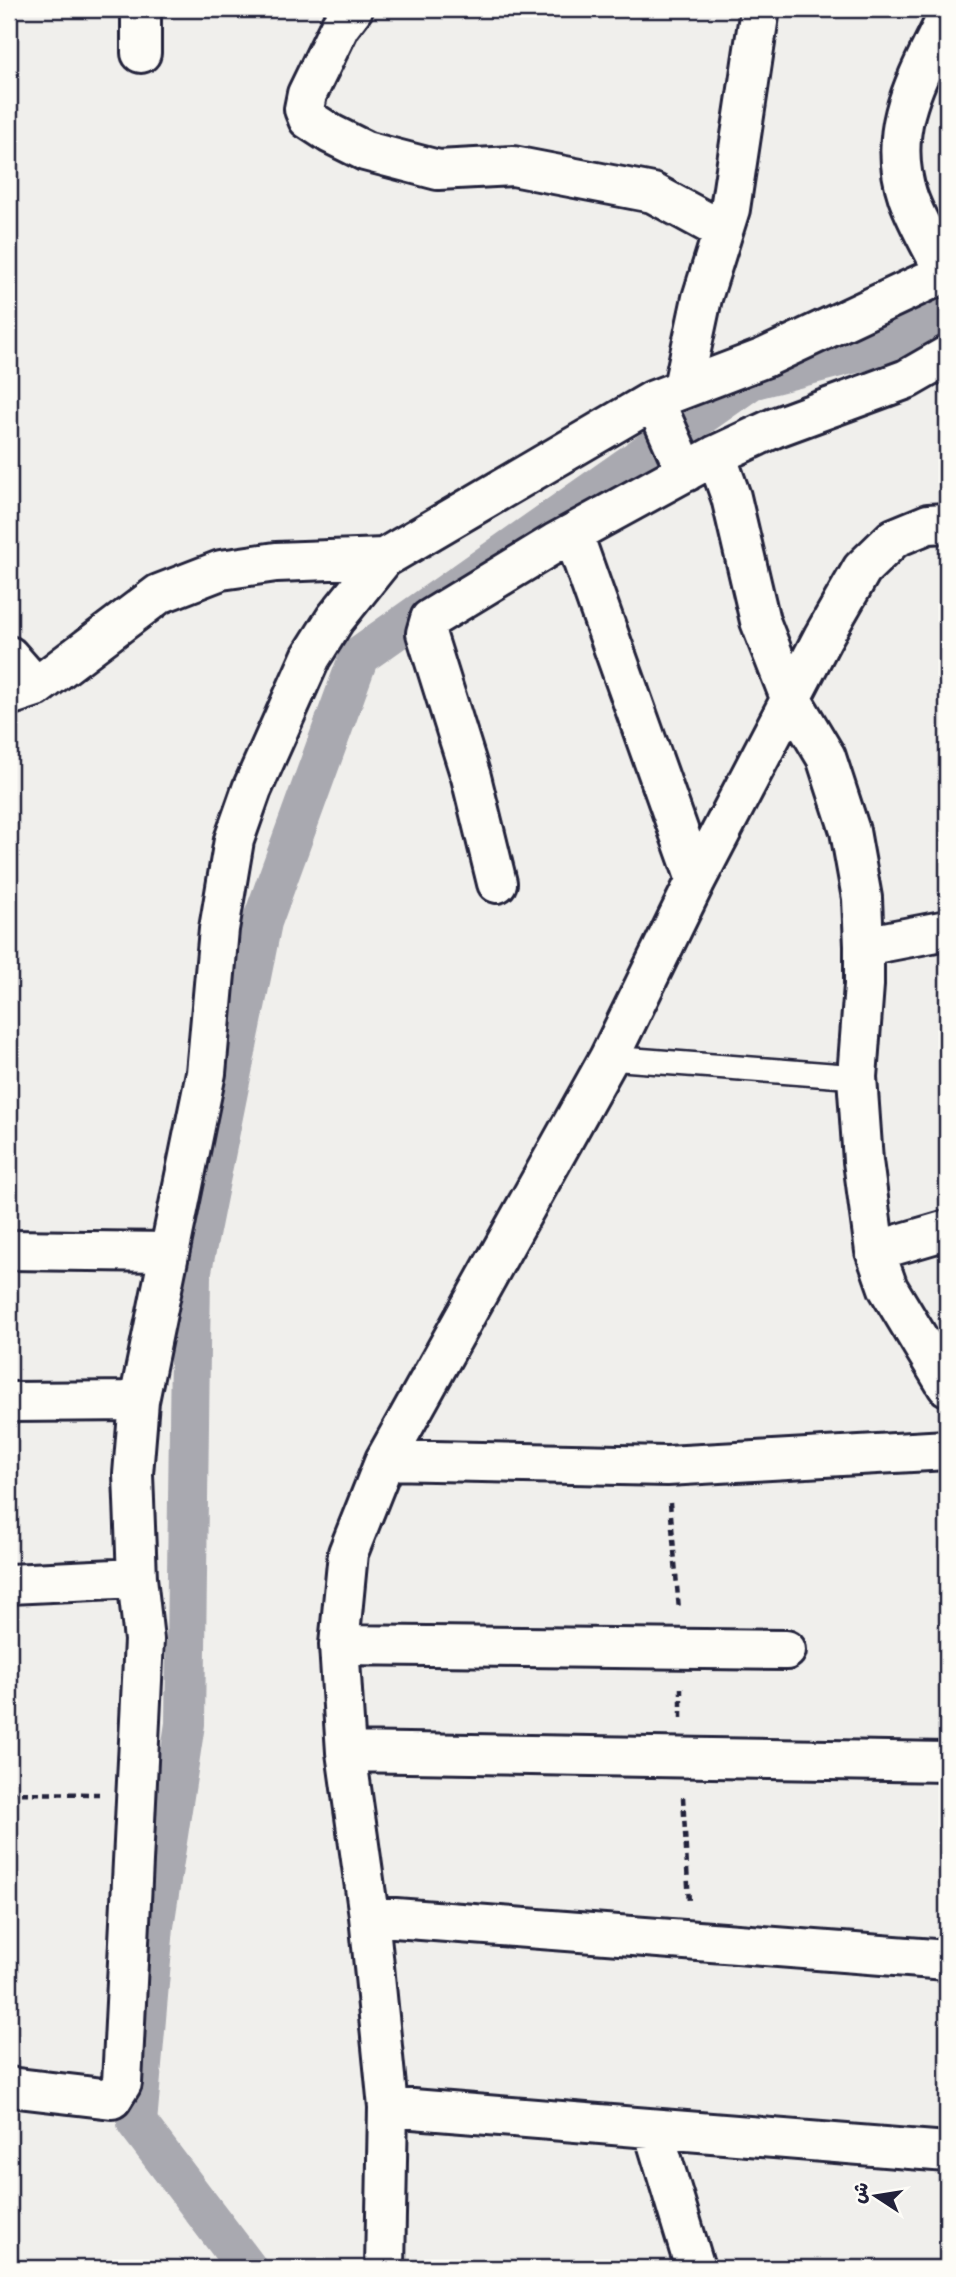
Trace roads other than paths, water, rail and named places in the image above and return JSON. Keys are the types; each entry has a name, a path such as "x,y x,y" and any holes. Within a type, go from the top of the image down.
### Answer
{"street":[{"path":"141,9 141,53"},
{"path":"352,9 340,26 305,102 304,109 308,120 331,134 365,151 438,170 513,166 653,193 723,232"},
{"path":"760,9 730,209 666,400 694,462 732,497 760,621 789,695 826,757 850,831 862,898 864,985 857,1077 863,1161 875,1251 888,1288 933,1339 947,1386"},
{"path":"9,2087 112,2099 122,2083 144,1640 137,1578 133,1475 139,1401 206,1073 219,929 234,840 252,789 311,657 335,619 384,558 666,400 764,358 930,280 946,269 908,197 899,149 907,97 947,17"},
{"path":"497,883 471,777 426,633 430,619 694,462 774,428 907,379 947,356"},
{"path":"385,2268 388,2108 369,1916 346,1752 339,1645 348,1553 385,1460 609,1058 789,695 862,569 894,538 928,524 947,523"},
{"path":"573,534 696,880"},
{"path":"9,656 22,692 159,594 221,570 276,562 384,558"},
{"path":"863,946 947,930"},
{"path":"875,1251 947,1230"},
{"path":"9,1250 169,1252"},
{"path":"9,1402 139,1401"},
{"path":"385,1460 667,1466 947,1450"},
{"path":"9,1584 137,1578"},
{"path":"339,1645 786,1650"},
{"path":"346,1752 947,1762"},
{"path":"369,1916 947,1959"},
{"path":"388,2108 947,2152"},
{"path":"653,2129 695,2268"}],"lane":[{"path":"609,1058 857,1077"}],"waterway":[{"path":"247,2268 137,2123 154,1926 185,1724 191,1275 262,922 359,656 751,380 898,342 947,311"}]}
